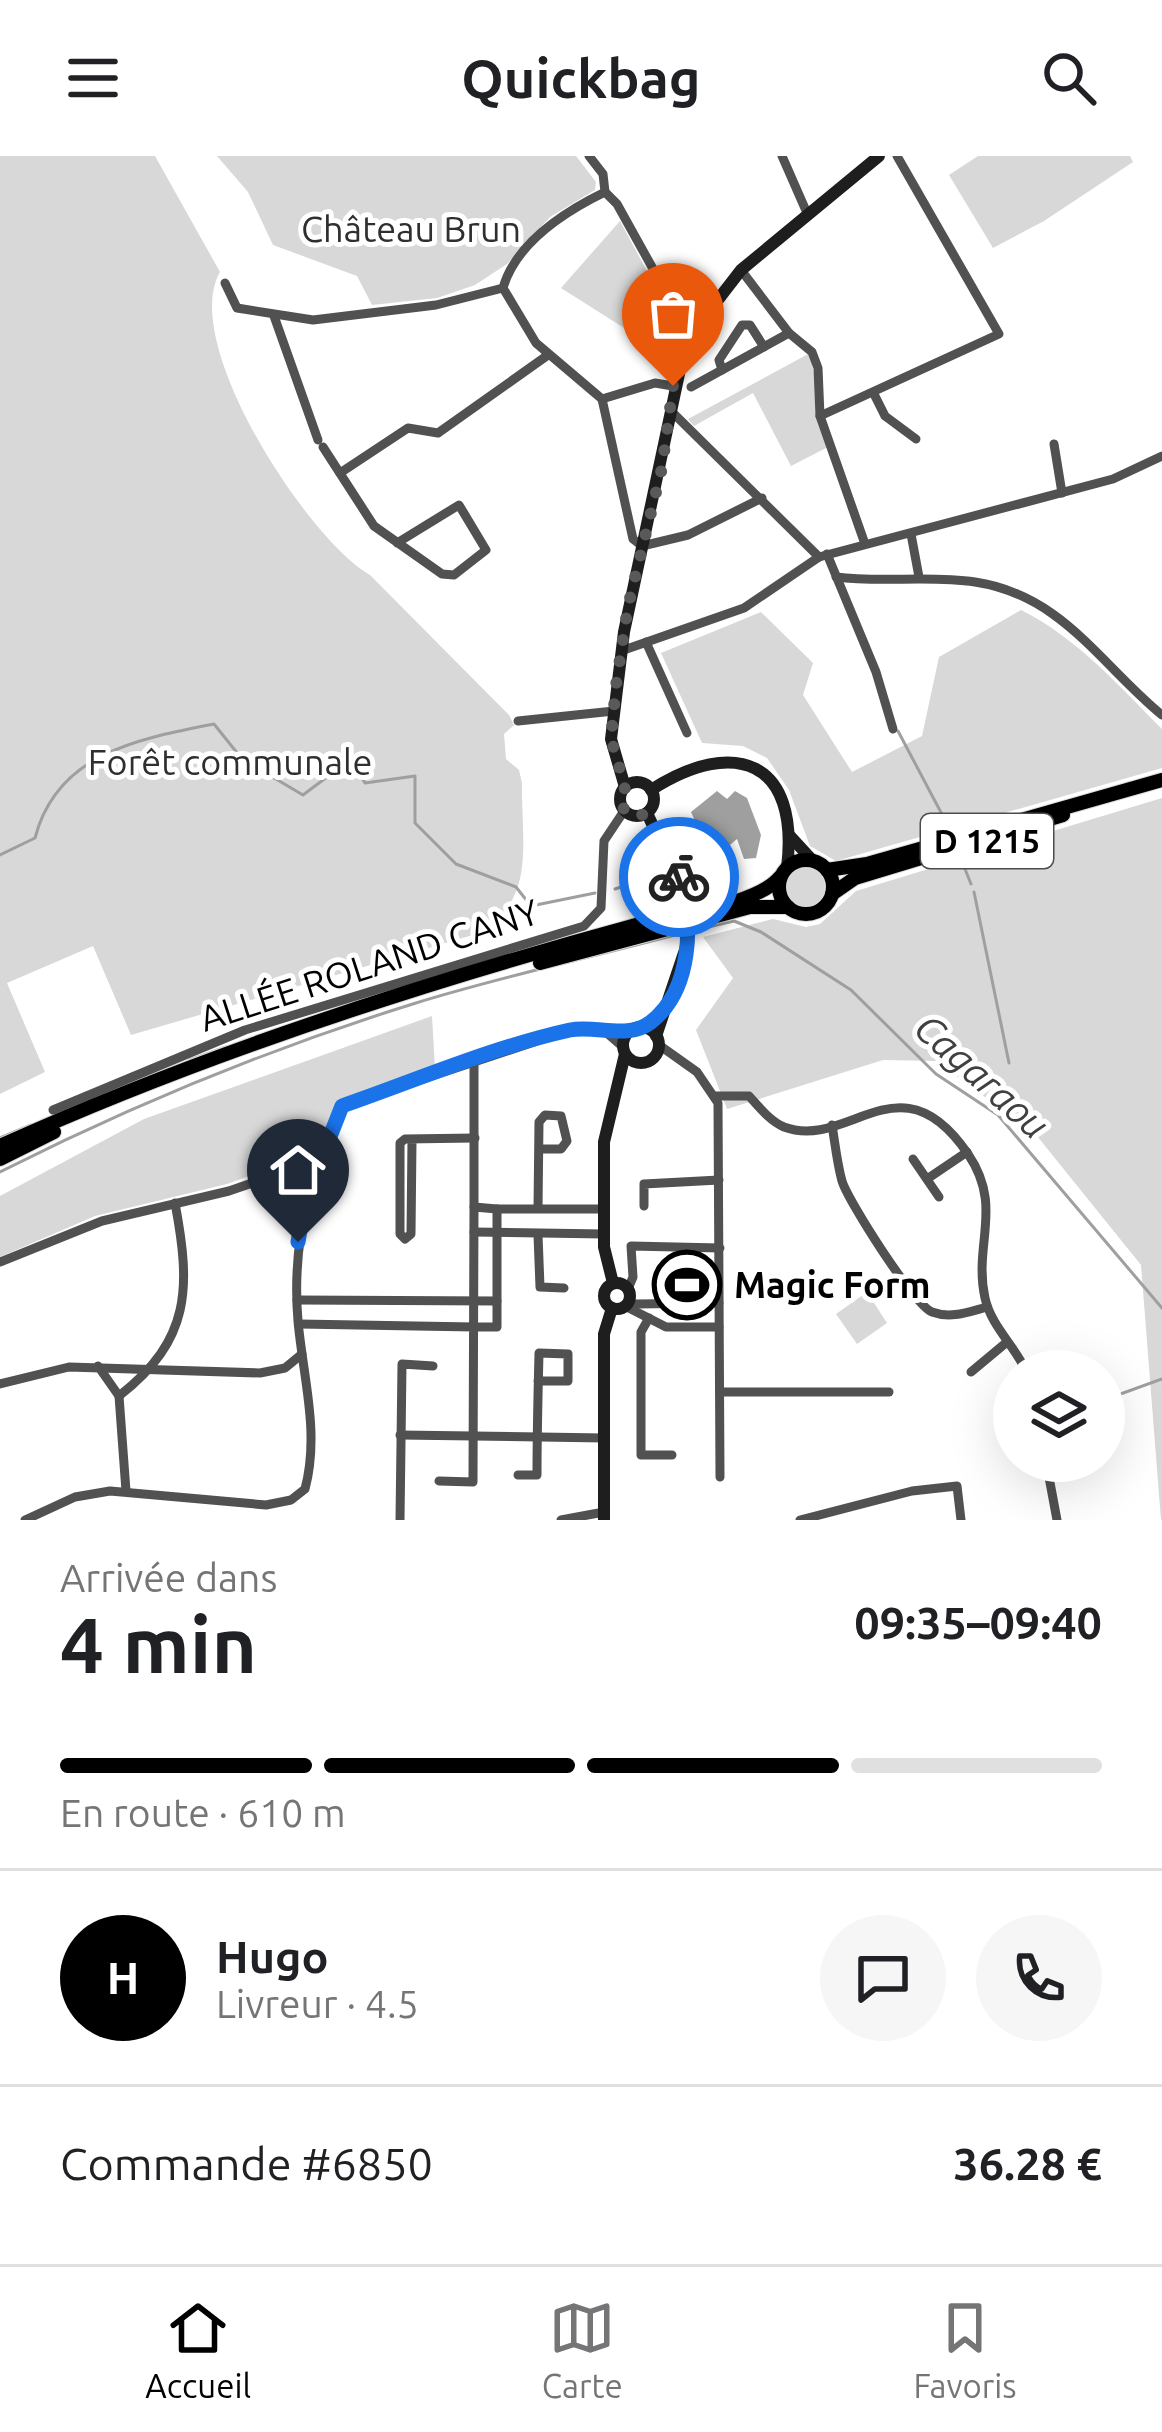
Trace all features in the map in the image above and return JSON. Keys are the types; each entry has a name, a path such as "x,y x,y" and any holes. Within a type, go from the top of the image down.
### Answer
{"main road":[{"path":"652,790 653,805 647,814 632,816 624,811 620,801 625,787 612,752 614,711 621,651 662,468 668,409 689,334 741,270 879,156"},
{"path":"453,982 750,907 814,913 832,894 827,870 789,835 768,780 739,760 703,763 652,790"},
{"name":"D 1215","path":"827,870 866,864 1162,780"},
{"path":"625,787 639,782 652,790"},
{"name":"D 1215","path":"832,894 855,878 974,845 1144,785"},
{"path":"616,1088 640,1063 653,1058 687,944 684,893 647,814"},
{"path":"788,907 779,892 789,835"},
{"path":"0,1146 318,1023 629,926 763,893 784,872 813,860"},
{"path":"623,1301 613,1283 604,1234 604,1142 624,1051 637,1029 666,1007"},
{"path":"637,1029 658,1040"},
{"path":"624,1051 640,1063"},
{"path":"0,1159 140,1090"},
{"path":"613,1283 604,1297 623,1301"},
{"path":"604,1516 604,1334 623,1301"}],"street":[{"path":"590,156 603,174 604,192 617,204 652,266"},
{"path":"782,156 807,213"},
{"path":"820,416 999,334 897,156"},
{"path":"225,283 237,308 274,316 313,320 436,305 503,288 516,263 552,223 604,192"},
{"path":"741,270 789,332 812,352 818,368 820,416 865,544"},
{"path":"503,288 527,332 602,399 633,539 642,546 688,536 762,498"},
{"path":"274,316 321,444 374,526 397,544 448,577 486,550 460,505 397,544"},
{"path":"722,370 719,361 742,325 750,325 764,347"},
{"path":"691,388 789,332"},
{"path":"340,473 408,428 432,434 451,427 478,400 548,355"},
{"path":"602,399 655,383 673,386"},
{"path":"874,394 885,416 916,439"},
{"path":"668,409 823,555 876,672 892,728"},
{"path":"1054,444 1062,493"},
{"path":"621,651 744,608 823,555 1062,493 1133,471 1162,456"},
{"path":"911,534 919,578"},
{"path":"836,577 919,578 1012,590 1048,608 1093,644 1162,715"},
{"path":"844,600 864,580"},
{"path":"646,642 687,733"},
{"path":"518,721 614,711"},
{"name":"ALLÉE ROLAND CANY","path":"53,1110 245,1030 584,926 602,908 604,842 624,811"},
{"path":"596,1029 624,1051"},
{"path":"25,1520 75,1497 126,1491 266,1504 291,1501 304,1489 310,1467 307,1382 297,1300 298,1242 321,1154 342,1106 567,1031 637,1029"},
{"path":"658,1040 697,1072 715,1096 720,1478"},
{"path":"439,1481 473,1482 474,1061"},
{"path":"715,1096 748,1096 776,1124 790,1129 832,1125 885,1107 921,1111 967,1153 989,1205 982,1280 987,1307 1012,1350"},
{"path":"832,1125 852,1203 883,1244 908,1294 928,1311 956,1316 987,1307"},
{"path":"412,1139 411,1234 405,1239 400,1234 400,1143 412,1139 475,1138"},
{"path":"538,1208 539,1149"},
{"path":"926,1179 967,1153"},
{"path":"0,1262 102,1221 229,1191 321,1154"},
{"path":"913,1159 939,1197"},
{"path":"644,1206 644,1184 719,1180"},
{"path":"119,1396 155,1368 167,1349 183,1288 175,1203"},
{"path":"474,1207 604,1209"},
{"path":"299,1324 497,1327 496,1209"},
{"path":"474,1232 604,1234"},
{"path":"538,1235 540,1287 564,1288"},
{"path":"623,1301 633,1277 631,1246 720,1248"},
{"path":"297,1300 497,1301"},
{"path":"623,1301 645,1306 719,1304"},
{"path":"623,1301 666,1327 719,1327"},
{"path":"649,1318 641,1332 641,1455 672,1455"},
{"path":"970,1372 1007,1342"},
{"path":"167,1349 176,1370"},
{"path":"518,1475 537,1474 537,1438 538,1382 539,1353 568,1354 568,1381 538,1382"},
{"path":"0,1384 69,1367 225,1374 285,1368 302,1354"},
{"path":"400,1520 402,1364 433,1366"},
{"path":"98,1366 119,1396 126,1491"},
{"path":"285,1368 307,1382"},
{"path":"719,1392 890,1392"},
{"path":"400,1435 604,1438"},
{"path":"1050,1482 1058,1520"},
{"path":"800,1520 957,1486 962,1520"},
{"path":"864,1503 868,1520"},
{"path":"561,1520 604,1516"}],"green space":[{"name":"Forêt communale","path":"0,156 155,156 220,272 212,304 217,344 233,389 284,482 344,555 370,575 509,715 514,725 504,734 506,759 519,770 522,783 523,848 518,886 510,903 480,933 131,1035 93,946 7,983 45,1072 0,1094"},
{"name":"Château Brun","path":"217,156 576,156 596,182 595,190 550,217 507,264 475,285 437,298 372,305 357,276 273,245 248,192"},
{"path":"978,156 1130,156 1133,162 1044,221 993,248 949,175"},
{"path":"620,221 661,297 632,333 561,288"},
{"path":"810,353 828,447 791,466 753,393 694,426 688,419"},
{"path":"1021,610 1079,648 1162,729 1162,768 836,861 810,846 789,790 767,758 743,746 702,743 661,653 761,612 813,663 803,695 852,772 922,736 939,657"},
{"path":"1162,798 1161,1520 1141,1265 1037,1136 937,1061 883,1060 727,1109 696,1030 733,978 703,937 773,919 806,927 820,924 856,891"},
{"path":"805,867 819,873 825,887 819,901 805,907 791,901 785,887 791,873"},
{"path":"432,1016 435,1068 341,1100 318,1151 227,1184 95,1216 0,1257 0,1196 144,1119"},
{"path":"867,1292 887,1323 857,1344 836,1314"}],"shaded area":[{"path":"717,791 727,799 735,791 747,798 761,835 756,858 744,859 737,839 730,845 735,862 715,865 691,812"}],"waterway":[{"path":"0,855 35,838 46,809 81,769 104,755 157,736 214,724 242,759 303,795 351,759"},
{"path":"898,731 946,822"},
{"path":"354,764 365,783 415,776 415,823 456,864 516,887 531,906 595,893"},
{"path":"965,869 971,884"},
{"path":"615,889 624,886 656,897"},
{"path":"974,892 1009,1063"},
{"name":"Cagaraou","path":"691,931 734,921 761,932 851,990 936,1074 998,1115 1162,1308"},
{"path":"0,1172 153,1101 363,1020 682,933"},
{"path":"190,1060 226,1047"},
{"path":"0,1138 31,1125"},
{"path":"1125,1392 1162,1379"}],"way so far":[{"path":"673,386 662,468 628,606 611,739 625,787 621,806 632,816 647,814 679,877"}],"place":[{"name":"Magic Form","path":"687,1285"}],"route":[{"path":"298,1242 305,1200 342,1106 567,1031 643,1028 660,1014 679,980 687,944 687,908 679,877"}]}
